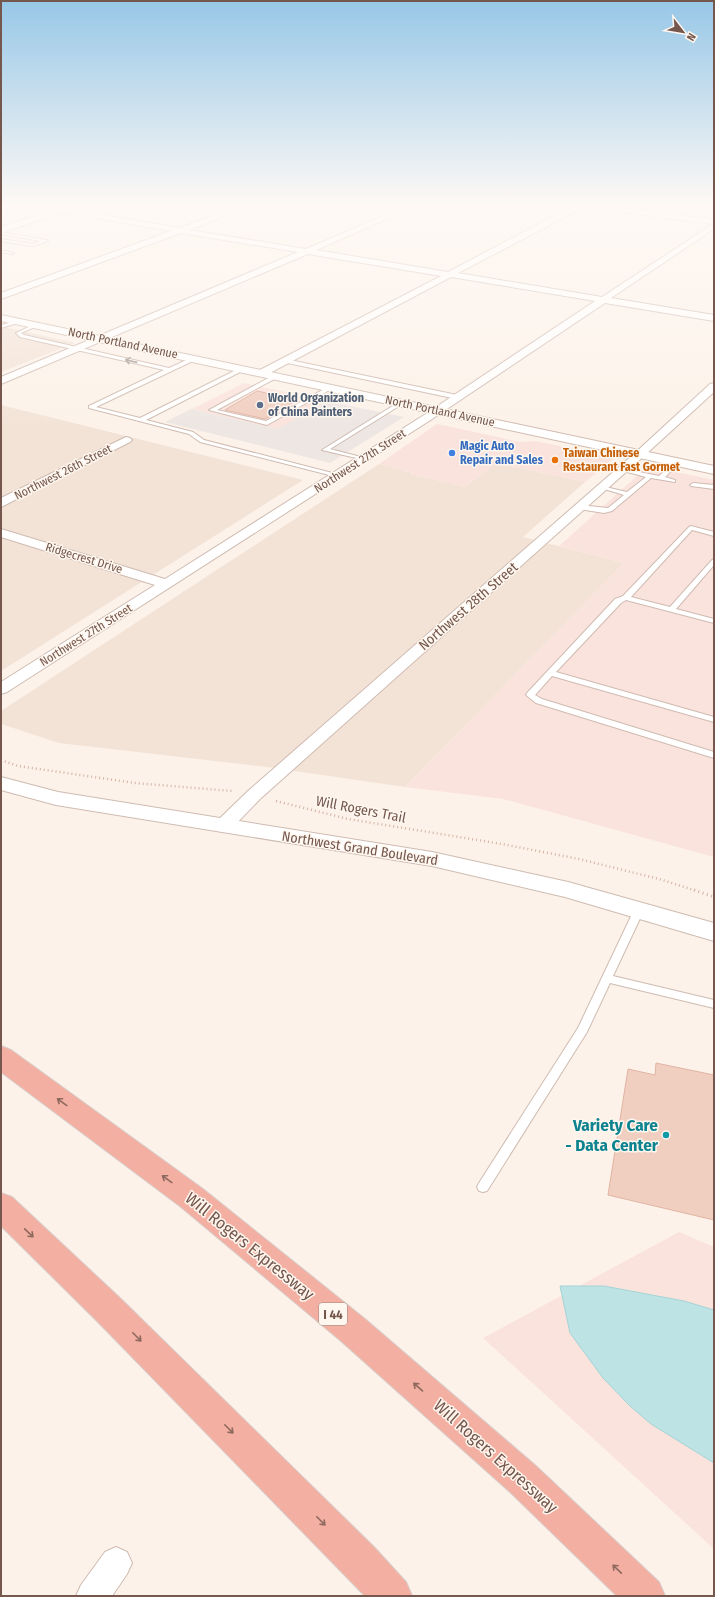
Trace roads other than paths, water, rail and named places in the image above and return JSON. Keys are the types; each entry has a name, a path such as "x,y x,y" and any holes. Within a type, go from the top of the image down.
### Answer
{"highway":[{"name":"Will Rogers Expressway","path":"1,1057 192,1198 353,1330 523,1479 645,1596"},
{"path":"1,1206 109,1310 360,1561 392,1596"}],"main road":[{"name":"North Portland Avenue","path":"1,318 714,470"},
{"name":"Northwest Grand Boulevard","path":"1,782 56,798 432,859 568,890 714,932"}],"street":[{"path":"1,296 49,279"},
{"path":"1,381 245,279"},
{"path":"262,373 442,279"},
{"path":"479,279 714,318"},
{"name":"Northwest 27th Street","path":"1,689 437,411 634,279"},
{"name":"Northwest 28th Street","path":"223,826 254,795 603,487 714,386"},
{"name":"Northwest 26th Street","path":"1,503 126,440"},
{"name":"Ridgecrest Drive","path":"1,533 167,584"},
{"path":"92,1596 116,1563"}],"lane":[{"path":"1,327 19,321"},
{"path":"36,325 18,333 22,336 169,370"},
{"path":"193,359 91,407 191,433 202,440 337,475"},
{"path":"285,361 457,397"},
{"path":"141,420 242,369"},
{"path":"276,376 212,410 267,423 330,388"},
{"path":"363,458 325,450 401,403"},
{"path":"661,478 677,462"},
{"path":"622,469 673,481"},
{"path":"579,507 604,511 610,510 650,476"},
{"path":"693,485 714,487"},
{"path":"603,487 628,495"},
{"path":"714,534 691,528 626,598 618,601 530,695 539,701 714,755"},
{"path":"671,610 714,561"},
{"path":"626,598 714,621"},
{"path":"551,673 714,720"},
{"path":"483,1187 583,1029 608,979 639,910"},
{"path":"608,979 714,1004"}],"water":[{"path":"560,1286 604,1286 684,1301 714,1310 714,1463 651,1424 630,1406 603,1378 570,1333"}],"place":[{"name":"World Organization of China Painters","path":"260,405"},
{"name":"Magic Auto Repair and Sales","path":"452,453"},
{"name":"Taiwan Chinese Restaurant Fast Gormet","path":"555,460"},
{"name":"Variety Care - Data Center","path":"666,1135"}]}
